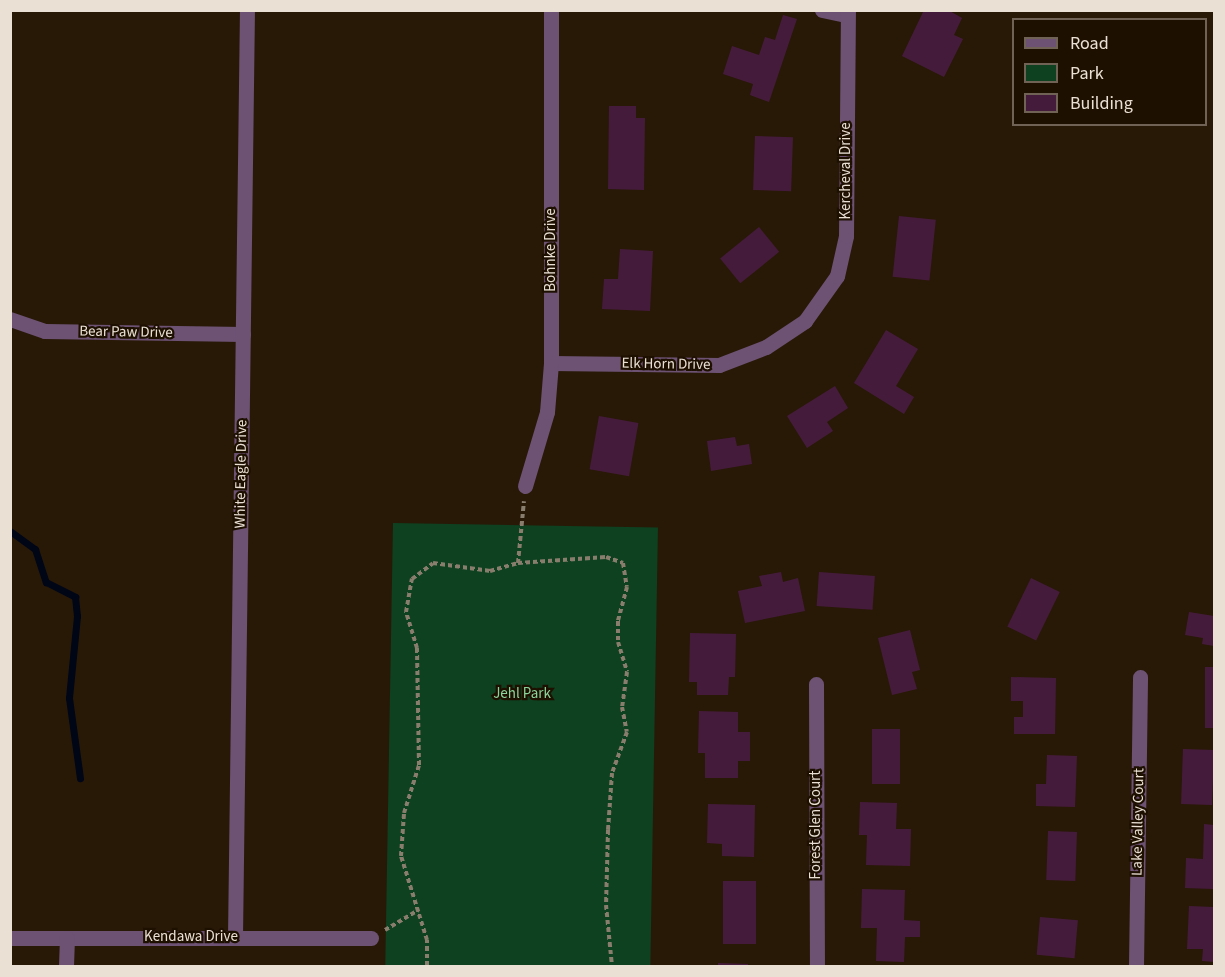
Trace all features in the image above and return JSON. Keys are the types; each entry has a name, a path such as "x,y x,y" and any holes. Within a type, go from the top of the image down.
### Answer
{"street":[{"name":"White Eagle Drive","path":"235,937 247,10"},
{"name":"Bohnke Drive","path":"525,486 547,412 551,363 551,10"},
{"path":"822,10 846,13"},
{"name":"Kercheval Drive","path":"805,321 837,276 846,236 846,13"},
{"name":"Bear Paw Drive","path":"10,320 45,331 243,334"},
{"name":"Elk Horn Drive","path":"551,363 719,364 766,347 805,321"},
{"name":"Lake Valley Court","path":"1136,966 1140,677"},
{"name":"Forest Glen Court","path":"816,684 817,966"},
{"name":"Kendawa Drive","path":"10,938 371,938"},
{"path":"66,966 67,938"}],"path":[{"path":"518,563 525,486"},
{"path":"427,966 427,940 401,856 404,813 419,765 417,648 406,612 412,579 433,563 490,571 518,563 606,557 623,563 627,586 618,621 618,642 627,672 622,707 627,732 612,773 608,830 606,905 612,966"},
{"path":"371,938 418,910"}],"green space":[{"name":"Jehl Park","path":"393,523 658,528 650,966 385,966"}],"building":[{"path":"924,10 948,10 962,18 954,35 963,39 944,77 902,56"},
{"path":"783,15 797,19 769,102 750,95 753,84 723,74 732,46 759,55 765,37 775,40"},
{"path":"609,106 636,106 636,118 645,118 644,190 608,189"},
{"path":"755,136 793,137 791,191 753,190"},
{"path":"899,216 936,220 929,281 893,277"},
{"path":"759,227 779,252 740,283 720,258"},
{"path":"620,249 653,251 650,311 602,309 604,279 618,279"},
{"path":"886,330 918,349 896,386 914,397 904,414 854,383"},
{"path":"835,386 848,408 827,422 833,431 807,448 787,416"},
{"path":"599,416 638,423 629,476 590,469"},
{"path":"735,437 737,446 749,444 752,464 711,471 707,441"},
{"path":"781,572 783,582 798,578 805,611 745,623 738,591 762,586 759,576"},
{"path":"819,572 875,576 872,610 817,606"},
{"path":"1031,578 1060,592 1036,641 1007,627"},
{"path":"1189,612 1214,616 1214,646 1202,644 1203,638 1185,635"},
{"path":"910,630 920,670 912,672 917,689 892,695 878,638"},
{"path":"690,633 736,634 735,677 729,677 728,695 697,695 697,682 689,682"},
{"path":"1205,667 1214,667 1214,728 1205,728"},
{"path":"1011,677 1056,678 1055,734 1014,734 1014,717 1023,717 1023,701 1011,701"},
{"path":"699,711 738,712 738,732 750,732 750,761 738,761 738,778 705,778 705,753 698,753"},
{"path":"872,729 900,729 900,784 872,784"},
{"path":"1183,749 1214,750 1212,805 1181,804"},
{"path":"1047,755 1077,756 1075,807 1036,806 1036,784 1046,784"},
{"path":"860,802 897,803 896,829 911,829 910,866 866,865 867,835 859,835"},
{"path":"708,804 755,805 754,857 722,856 722,844 707,843"},
{"path":"1204,824 1214,825 1214,889 1185,888 1186,858 1203,859"},
{"path":"1048,831 1077,832 1075,881 1046,880"},
{"path":"723,881 756,881 756,944 723,944"},
{"path":"862,889 905,890 904,920 920,921 920,937 905,937 904,962 876,961 877,928 861,928"},
{"path":"1189,906 1214,907 1214,962 1202,961 1203,949 1187,949"},
{"path":"1040,917 1078,920 1075,958 1037,955"},
{"path":"718,963 748,964 748,966 718,966"}],"waterway":[{"path":"10,531 35,549 46,582 75,597 77,616 69,698 80,778"}]}
